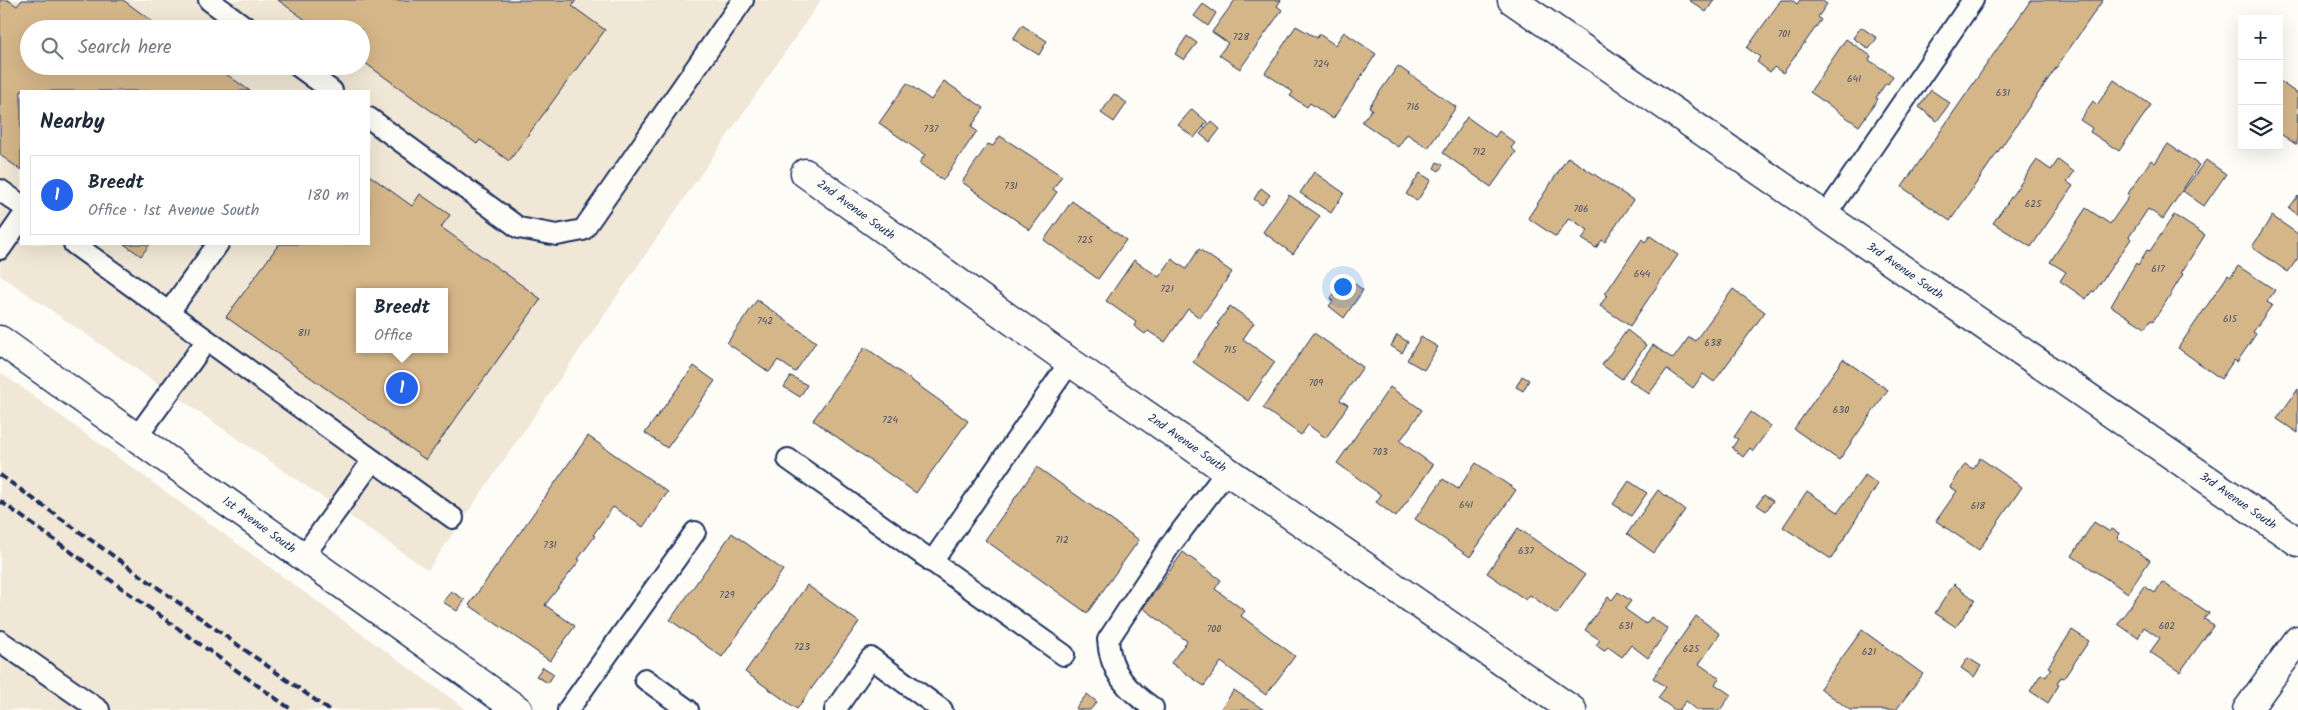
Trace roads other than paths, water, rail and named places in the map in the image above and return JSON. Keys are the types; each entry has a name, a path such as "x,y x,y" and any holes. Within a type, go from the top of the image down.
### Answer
{"street":[{"name":"3rd Avenue South","path":"1512,0 2298,542"},
{"name":"2nd Avenue South","path":"805,173 1070,362 1572,710"},
{"name":"1st Avenue South","path":"0,340 518,710"},
{"path":"2247,710 2298,640"}],"lane":[{"path":"209,0 236,20"},
{"path":"1825,216 1973,0"},
{"path":"370,119 519,228 557,236 583,230 735,5"},
{"path":"310,75 331,90"},
{"path":"0,190 20,204"},
{"path":"0,249 20,220"},
{"path":"75,245 453,518"},
{"path":"169,312 217,245"},
{"path":"136,438 207,340"},
{"path":"932,562 1070,362"},
{"path":"303,557 373,460"},
{"path":"788,460 1064,655"},
{"path":"1153,708 1140,699 1114,670 1108,640 1169,547 1227,471"},
{"path":"568,710 695,532"},
{"path":"0,641 99,710"},
{"path":"835,710 871,658 942,710"},
{"path":"645,679 688,710"}],"railway":[{"path":"0,475 329,710"},
{"path":"0,501 292,710"}],"place":[{"name":"Breedt","path":"402,388"}]}
